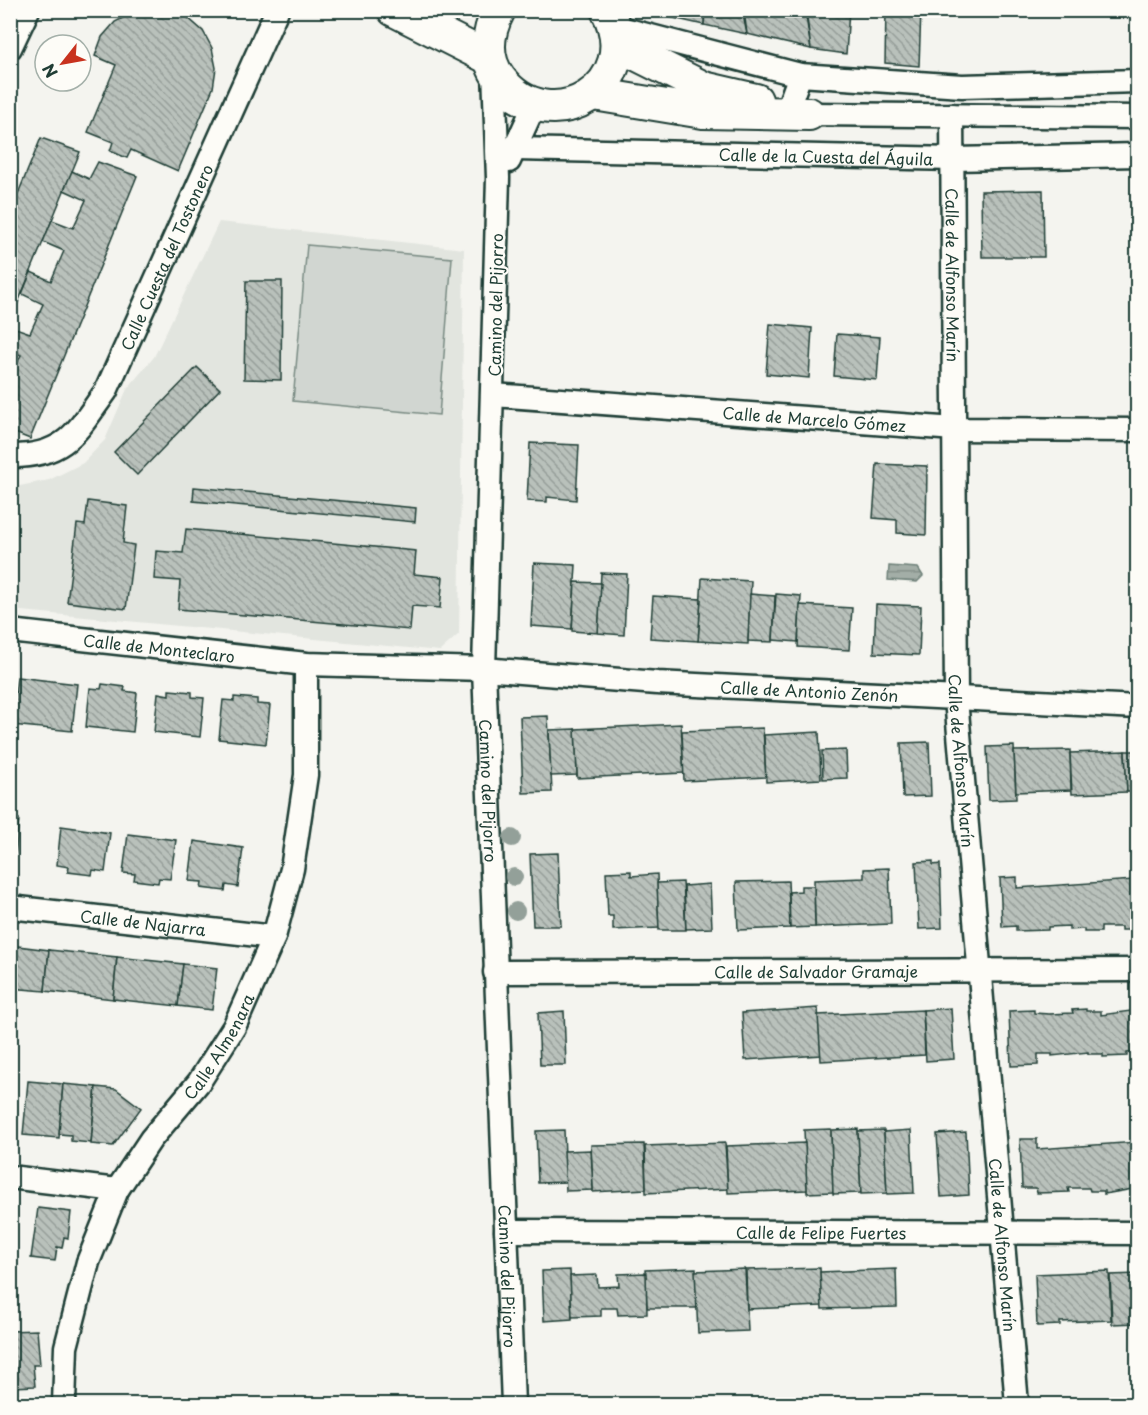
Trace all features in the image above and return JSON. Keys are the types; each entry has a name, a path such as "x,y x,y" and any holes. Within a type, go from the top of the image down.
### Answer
{"street":[{"path":"10,48 28,10"},
{"name":"Calle Cuesta del Tostonero","path":"10,456 47,453 70,439 106,391 277,10"},
{"path":"394,10 492,65 512,94 534,106 573,105 594,94 612,72 614,28"},
{"path":"492,65 490,27 499,10"},
{"path":"614,28 800,75 962,86 1137,81"},
{"path":"614,28 704,88 799,111"},
{"name":"Camino del Pijorro","path":"492,65 498,178 494,395 484,669 513,1404"},
{"path":"799,111 800,75"},
{"path":"1041,84 1041,117"},
{"path":"594,94 703,112 799,111 1137,117"},
{"path":"498,178 516,149 534,106"},
{"name":"Calle de Alfonso Marín","path":"952,115 956,699 1017,1404"},
{"name":"Calle de la Cuesta del Águila","path":"516,149 954,159 1137,155"},
{"name":"Calle de Marcelo Gómez","path":"494,395 955,429 1137,430"},
{"name":"Calle de Monteclaro","path":"10,631 306,664 484,669"},
{"name":"Calle Almenara","path":"64,1404 66,1347 88,1262 117,1190 151,1139 199,1082 234,1027 274,937 292,869 306,775 306,664"},
{"name":"Calle de Antonio Zenón","path":"484,669 657,683 1137,707"},
{"name":"Calle de Najarra","path":"10,907 274,937"},
{"name":"Calle de Salvador Gramaje","path":"495,972 1137,970"},
{"path":"10,1177 117,1190"},
{"name":"Calle de Felipe Fuertes","path":"506,1230 1137,1233"}],"shaded area":[{"path":"219,222 464,249 459,634 440,651 11,610 10,488 49,480 83,463 105,440 127,389 154,357"},
{"path":"307,245 452,258 439,415 293,401"},
{"path":"889,566 918,568 923,576 917,582 888,580"}],"building":[{"path":"138,10 172,10 188,18 203,31 212,48 216,68 213,88 178,171 131,150 127,158 110,151 113,142 88,132 116,65 95,56 102,37 115,22"},
{"path":"664,10 705,10 704,25 664,16"},
{"path":"705,10 742,10 747,34 704,25"},
{"path":"744,10 805,10 811,49 747,34"},
{"path":"806,10 849,10 846,54 811,49"},
{"path":"886,10 921,10 919,66 885,63"},
{"path":"41,138 80,152 10,322 10,213"},
{"path":"98,162 137,176 30,439 10,431 10,377 21,355 10,350 10,326 30,333 43,304 22,294 31,272 51,281 64,251 43,242 52,220 73,228 86,200 64,190 72,171 89,179"},
{"path":"1043,190 1044,257 982,257 981,191"},
{"path":"246,281 282,281 281,380 244,379"},
{"path":"770,324 812,328 809,378 766,374"},
{"path":"837,334 880,337 877,380 834,376"},
{"path":"197,367 220,389 137,475 114,452"},
{"path":"530,443 579,445 576,500 547,497 547,502 527,501"},
{"path":"877,464 927,466 926,535 897,533 897,520 873,518"},
{"path":"194,487 416,508 415,522 193,501"},
{"path":"88,501 127,506 123,543 134,545 126,609 67,602 77,524 85,525"},
{"path":"186,529 416,551 414,574 443,577 440,608 412,606 410,630 178,609 180,581 154,579 156,551 183,553"},
{"path":"534,563 576,565 572,629 531,626"},
{"path":"601,573 627,574 624,635 598,633"},
{"path":"702,578 751,581 748,644 698,641"},
{"path":"575,582 601,583 598,633 572,631"},
{"path":"750,594 775,596 773,642 748,641"},
{"path":"776,594 801,596 798,642 773,640"},
{"path":"653,596 701,599 698,641 650,638"},
{"path":"876,604 921,606 919,655 874,653"},
{"path":"800,605 852,608 849,650 798,647"},
{"path":"17,677 77,684 72,731 12,725"},
{"path":"102,684 125,687 124,691 137,693 133,732 86,727 90,688 101,689"},
{"path":"169,690 192,692 192,697 204,698 200,737 154,732 158,693 169,695"},
{"path":"234,697 257,699 257,704 270,705 266,744 219,739 223,700 234,701"},
{"path":"548,716 552,792 523,793 520,717"},
{"path":"681,724 684,773 577,778 575,729"},
{"path":"763,728 766,777 684,781 682,731"},
{"path":"575,729 577,775 551,776 549,730"},
{"path":"819,732 821,779 766,782 764,735"},
{"path":"929,742 931,796 903,797 901,743"},
{"path":"1014,746 1016,799 989,800 987,747"},
{"path":"846,750 847,778 823,779 822,751"},
{"path":"1070,750 1071,790 1016,792 1014,751"},
{"path":"1125,751 1127,792 1072,794 1070,753"},
{"path":"1125,751 1138,751 1138,792 1127,792"},
{"path":"10,818 19,819 14,867 10,867"},
{"path":"61,826 110,833 105,872 93,870 92,875 68,872 69,867 57,865"},
{"path":"128,834 176,840 170,879 159,878 158,883 134,880 135,874 123,873"},
{"path":"194,841 243,848 238,887 226,885 225,891 201,888 202,882 189,881"},
{"path":"558,853 561,926 533,926 530,854"},
{"path":"933,861 933,865 940,864 942,928 919,929 916,862"},
{"path":"889,868 891,924 815,927 814,880 864,878 864,869"},
{"path":"631,871 631,876 657,874 659,928 613,930 613,916 608,916 606,872"},
{"path":"1017,877 1017,888 1134,880 1134,889 1138,889 1138,933 1136,930 1121,930 1121,927 1101,927 1101,932 1084,932 1084,929 1069,930 1069,926 1048,927 1048,930 1016,931 1016,926 1002,927 1000,878"},
{"path":"788,881 790,928 738,930 736,882"},
{"path":"683,882 686,930 659,930 657,883"},
{"path":"710,884 712,928 686,929 684,886"},
{"path":"801,886 814,886 815,927 790,928 789,892 801,891"},
{"path":"10,945 49,950 45,991 10,988"},
{"path":"49,950 117,957 113,999 45,991"},
{"path":"117,957 183,964 178,1006 113,999"},
{"path":"183,964 217,968 212,1010 178,1006"},
{"path":"818,1008 821,1055 745,1060 742,1013"},
{"path":"951,1008 954,1059 926,1061 923,1010"},
{"path":"1086,1009 1086,1011 1101,1011 1101,1015 1138,1010 1138,1052 1127,1053 1127,1056 1103,1057 1103,1054 1088,1054 1088,1052 1052,1056 1052,1054 1038,1054 1038,1065 1011,1066 1009,1011 1034,1010 1034,1013 1049,1014 1073,1013 1072,1010"},
{"path":"923,1010 925,1055 821,1061 818,1015"},
{"path":"564,1011 566,1065 540,1065 538,1013"},
{"path":"28,1081 63,1084 59,1138 23,1135"},
{"path":"63,1084 96,1087 91,1143 71,1141 71,1135 59,1134"},
{"path":"96,1087 116,1089 141,1108 113,1146 91,1144"},
{"path":"831,1129 833,1192 807,1193 804,1130"},
{"path":"858,1129 861,1193 833,1194 831,1130"},
{"path":"564,1130 566,1182 538,1183 536,1131"},
{"path":"884,1130 887,1193 861,1194 858,1131"},
{"path":"911,1130 914,1193 887,1194 884,1132"},
{"path":"966,1132 969,1195 941,1197 937,1134"},
{"path":"1020,1139 1037,1139 1037,1149 1138,1142 1138,1188 1104,1194 1104,1191 1090,1191 1089,1188 1068,1188 1069,1192 1037,1193 1036,1188 1022,1188"},
{"path":"725,1143 728,1189 646,1193 645,1146"},
{"path":"805,1143 807,1190 728,1193 726,1146"},
{"path":"644,1144 646,1189 593,1192 591,1145"},
{"path":"591,1150 593,1190 566,1191 564,1151"},
{"path":"38,1208 71,1212 68,1238 64,1237 62,1248 57,1247 55,1261 31,1258"},
{"path":"696,1268 697,1308 647,1308 645,1270"},
{"path":"820,1268 822,1306 747,1309 746,1270"},
{"path":"745,1269 748,1331 698,1333 695,1271"},
{"path":"896,1269 897,1307 822,1309 820,1272"},
{"path":"570,1270 572,1319 544,1321 542,1271"},
{"path":"1109,1271 1111,1320 1060,1322 1060,1325 1037,1326 1035,1274"},
{"path":"646,1273 647,1314 618,1315 617,1308 601,1308 601,1316 572,1317 570,1276 597,1275 598,1287 619,1286 618,1274"},
{"path":"1138,1274 1138,1323 1112,1324 1110,1275"},
{"path":"37,1330 40,1365 33,1365 35,1386 13,1387 10,1331"},
{"path":"917,1401 917,1404 878,1404 878,1403"},
{"path":"982,1401 982,1404 942,1404 942,1403"},
{"path":"1124,1401 1124,1404 1099,1404 1099,1402"}]}
